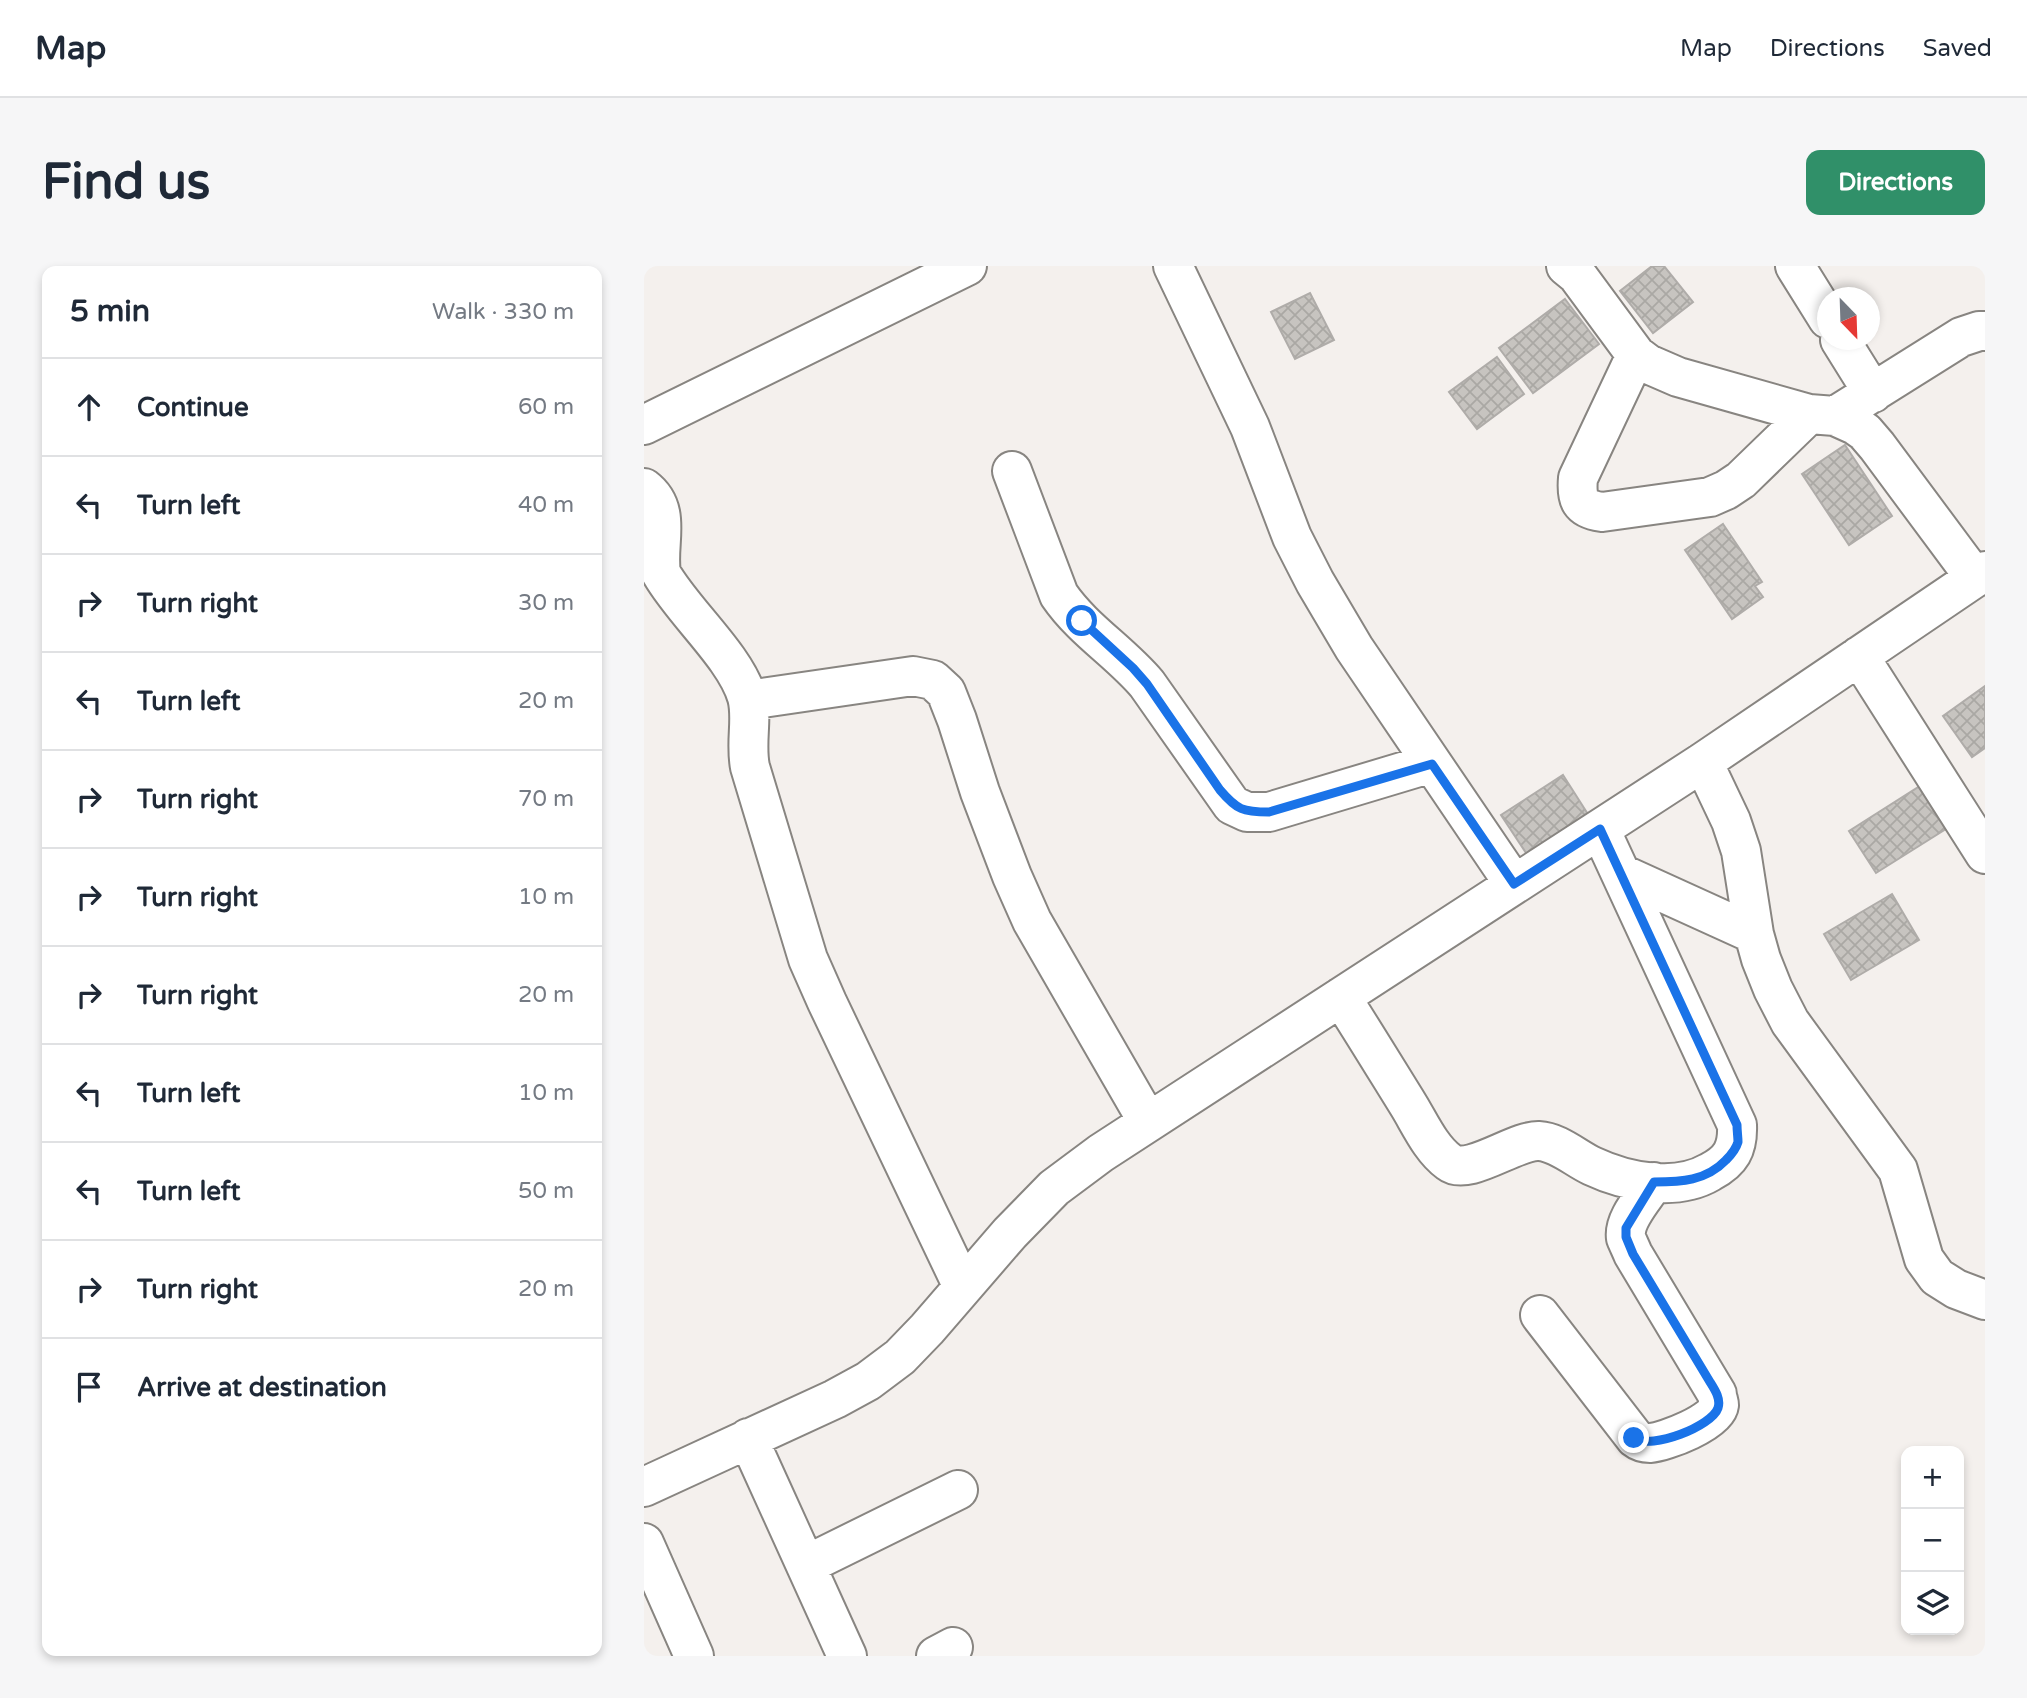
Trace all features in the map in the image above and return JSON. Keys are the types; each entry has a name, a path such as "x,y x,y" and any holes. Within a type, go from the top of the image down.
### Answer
{"street":[{"path":"644,425 967,266"},
{"path":"1173,266 1250,427 1293,537 1315,582 1354,648 1514,884"},
{"path":"644,1487 868,1381 900,1357 928,1329 1010,1233 1054,1188 1101,1153 1703,762 1980,575 1865,432 1822,415 1678,377 1648,364 1636,355 1577,275 1566,266"},
{"path":"1795,266 1817,301"},
{"path":"1636,355 1578,478 1579,499 1584,507 1591,510 1602,512 1710,497 1741,480 1822,415 1873,393 1961,337 1985,331"},
{"path":"1846,350 1873,393"},
{"path":"1013,471 1059,595 1070,610 1140,676 1232,805 1247,812 1269,812 1432,764"},
{"path":"644,488 656,500 661,514 661,573 735,672 748,700 747,751 750,768 808,958 964,1287"},
{"path":"1859,656 1985,855"},
{"path":"748,700 913,676 933,680 946,692 984,803 1032,920 1148,1122"},
{"path":"1703,762 1731,821 1741,851 1754,934 1773,989 1790,1023 1898,1170 1924,1259 1937,1277 1956,1289 1985,1300"},
{"path":"1341,997 1429,1139 1450,1164 1462,1166 1476,1163 1518,1145 1543,1141 1612,1175 1629,1180 1682,1182 1702,1177 1719,1168 1738,1144 1737,1125 1600,829"},
{"path":"1622,874 1754,934"},
{"path":"1540,1315 1634,1438 1641,1443 1667,1440 1714,1415 1719,1406 1717,1394 1633,1254 1626,1237 1626,1228 1631,1217 1654,1182"},
{"path":"748,1438 847,1656"},
{"path":"806,1565 958,1490"},
{"path":"644,1543 694,1656"}],"building":[{"path":"1652,266 1664,266 1693,302 1653,333 1620,291"},
{"path":"1310,293 1334,340 1295,359 1271,312"},
{"path":"1565,299 1599,344 1533,393 1499,348"},
{"path":"1497,357 1524,394 1477,429 1449,392"},
{"path":"1845,445 1892,516 1849,545 1802,474"},
{"path":"1723,524 1762,582 1755,586 1763,597 1732,619 1685,550"},
{"path":"1985,686 1985,748 1972,757 1943,716"},
{"path":"1563,775 1591,819 1530,859 1501,815"},
{"path":"1920,786 1946,829 1876,873 1849,831"},
{"path":"1892,894 1919,940 1851,980 1824,934"}],"route":[{"path":"1082,621 1147,684 1220,790 1232,805 1247,812 1269,812 1432,764 1514,884 1600,829 1737,1125 1738,1144 1719,1168 1702,1177 1682,1182 1654,1182 1626,1228 1626,1237 1633,1254 1717,1394 1719,1406 1714,1415 1703,1423 1667,1440 1641,1443 1634,1438"}]}
